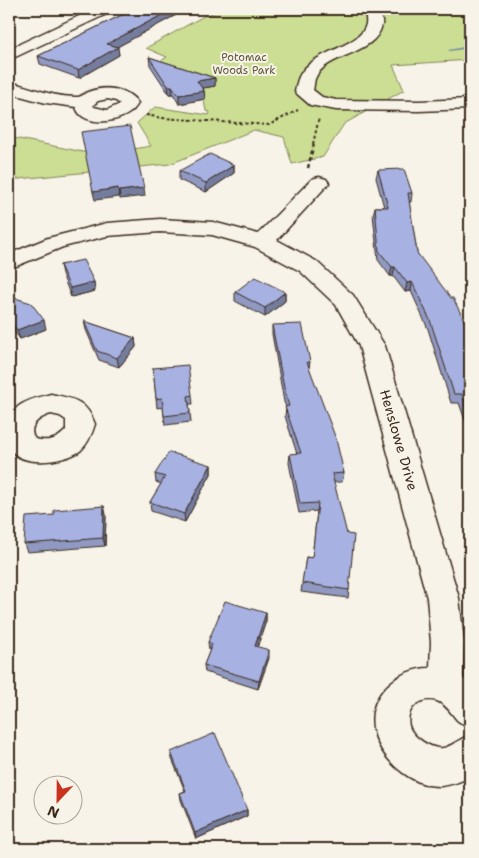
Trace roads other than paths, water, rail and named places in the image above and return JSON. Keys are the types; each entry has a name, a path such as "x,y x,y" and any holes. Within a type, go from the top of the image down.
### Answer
{"street":[{"path":"9,55 106,9"},
{"path":"372,9 376,19 371,32 357,46 321,61 311,70 304,83 304,92 316,101 336,105 378,104 419,106 470,104"},
{"path":"9,87 46,98 84,103 87,99 100,94 116,94 129,102 125,110"},
{"path":"263,242 319,184"},
{"name":"Henslowe Drive","path":"9,262 43,246 90,232 137,226 196,227 231,233 263,242 297,258 319,272 354,308 367,332 443,598 449,640 449,665 457,698"},
{"name":"Henslowe Drive","path":"457,698 430,684 415,686 404,692 395,702 391,715 392,730 398,744 408,756 422,764 438,768 453,766 466,758 470,753"}],"waterway":[{"path":"450,50 470,47"}],"park label":[{"name":"Potomac Woods Park","path":"244,63"}]}
